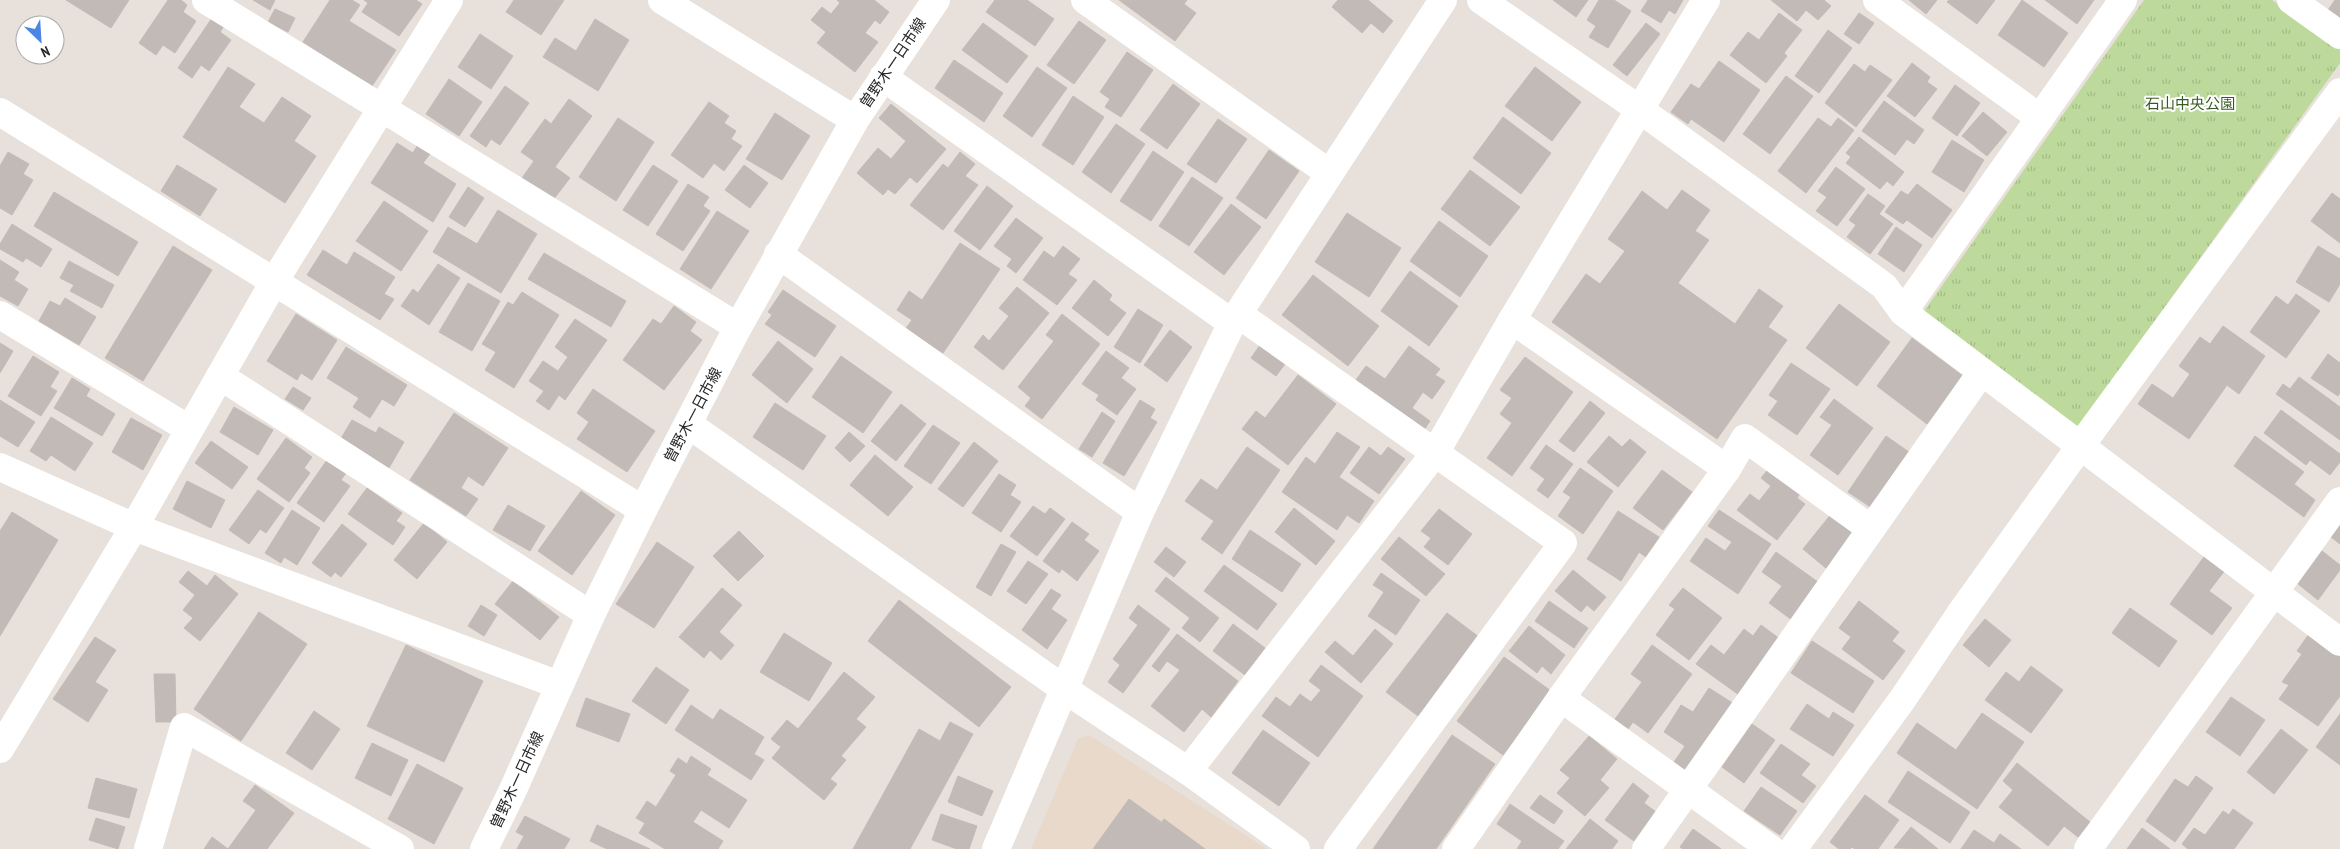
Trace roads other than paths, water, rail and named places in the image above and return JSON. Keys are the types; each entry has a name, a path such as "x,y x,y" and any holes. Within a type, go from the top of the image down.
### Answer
{"street":[{"path":"206,0 382,110 738,327"},
{"path":"0,749 134,527 274,280 449,0"},
{"path":"662,0 855,120"},
{"name":"曽野木一日市線","path":"484,849 591,615 738,327 855,120 936,0"},
{"path":"1085,0 1330,173"},
{"path":"996,849 1140,512 1235,319 1443,0"},
{"path":"1481,0 1639,109 1884,286 1903,312 2340,642"},
{"path":"1188,771 1435,452 1512,320 1706,0"},
{"path":"1877,0 2040,118"},
{"path":"1903,312 2123,0"},
{"path":"2291,0 2340,35"},
{"path":"883,77 1235,319 1435,452 1562,543 1338,849"},
{"path":"1793,849 1902,700 1960,614 2081,445 2340,92"},
{"path":"0,112 643,510"},
{"path":"778,254 1140,512"},
{"path":"0,315 189,429"},
{"path":"1512,320 1727,469"},
{"path":"1646,849 1690,790 1982,373"},
{"path":"220,376 591,615"},
{"path":"688,424 1064,689 1188,771 1296,849"},
{"path":"1456,849 1561,698 1727,469 1746,438 1871,529"},
{"path":"0,467 134,527 559,685"},
{"path":"2088,849 2340,501"},
{"path":"1561,698 1771,849"},
{"path":"148,849 184,727 400,849"}],"park label":[{"name":"石山中央公園","path":"2190,104"}]}
